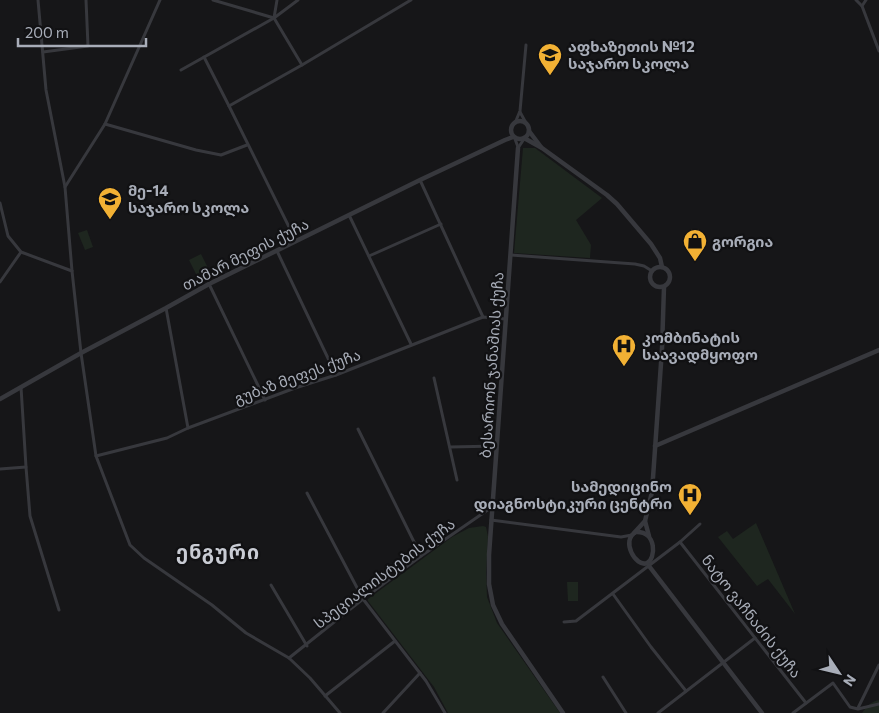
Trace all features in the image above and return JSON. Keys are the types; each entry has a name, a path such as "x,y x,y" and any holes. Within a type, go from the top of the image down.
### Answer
{"street":[{"path":"38,0 46,90 65,187 81,353 96,456 130,545 144,558 212,605 246,633 289,658 310,678 340,713"},
{"path":"42,52 88,46 86,0"},
{"path":"65,187 105,124 160,0"},
{"path":"213,0 274,18"},
{"path":"277,0 274,18 302,65"},
{"path":"181,70 274,18 298,0"},
{"path":"229,106 411,0"},
{"path":"856,0 862,6 879,51"},
{"path":"862,6 866,0"},
{"path":"506,140 520,111 526,45"},
{"path":"204,58 296,241"},
{"path":"520,111 529,130 542,148"},
{"path":"515,122 520,121 526,124"},
{"path":"105,124 196,150 221,155 248,144"},
{"path":"511,128 511,133 518,148"},
{"path":"518,148 528,135 529,130"},
{"path":"514,138 524,139 542,148 609,196 617,204 652,244 660,258 662,267 670,275 670,282 664,287 658,288 652,284 650,277 652,271 662,267"},
{"name":"თამარ მეფის ქუჩა","path":"0,398 209,284 420,180 514,138"},
{"name":"ბესარიონ ჯანაშიას ქუჩა","path":"518,148 491,520 489,584 493,606 502,624 564,713"},
{"path":"420,180 483,317"},
{"path":"0,203 8,236 21,252 72,271"},
{"path":"350,215 412,344"},
{"path":"369,256 441,224"},
{"path":"277,251 336,375"},
{"path":"0,282 21,252"},
{"path":"511,256 635,264 644,266 652,271"},
{"path":"209,284 265,400"},
{"path":"649,566 653,548 645,521 652,492 664,319 664,287"},
{"path":"166,308 188,428"},
{"name":"გუბაზ მეფეს ქუჩა","path":"96,456 167,438 188,428 295,388 336,375 483,317 506,319"},
{"path":"655,446 879,350"},
{"path":"434,378 457,480"},
{"path":"21,387 30,516 59,610"},
{"path":"358,430 421,556"},
{"path":"450,447 497,446"},
{"path":"0,469 26,467"},
{"path":"307,493 363,599 426,681 444,713"},
{"name":"სპეციალისტების ქუჩა","path":"289,658 421,556 492,508"},
{"path":"491,520 621,536 640,532 649,536"},
{"path":"629,546 632,534 645,521"},
{"path":"564,622 576,621 680,542 700,524"},
{"path":"621,536 640,563 649,566 762,713"},
{"name":"ნატო ვაჩნაძის ქუჩა","path":"680,542 806,703"},
{"path":"640,563 647,563 652,558"},
{"path":"271,585 306,646"},
{"path":"613,594 651,647 686,691"},
{"path":"658,713 755,638"},
{"path":"325,696 395,641"},
{"path":"858,709 879,665"},
{"path":"383,713 420,673"},
{"path":"603,678 626,713"},
{"path":"793,713 832,683 850,707 858,709 879,704"}],"shaded area":[{"path":"523,148 535,148 602,198 576,220 591,245 590,258 514,253"},
{"path":"87,230 93,247 85,250 78,233"},
{"path":"201,254 209,270 197,276 189,260"},
{"path":"756,523 795,614 768,579 757,586 718,537 727,531 733,539"},
{"path":"486,527 488,537 487,597 497,623 560,713 448,713 434,687 368,601 368,599 452,537 469,528"},
{"path":"567,582 578,582 578,601 568,601"},
{"path":"879,700 879,713 862,713 869,705"}],"place":[{"name":"აფხაზეთის №12 საჯარო სკოლა","path":"550,76"},
{"name":"მე-14 საჯარო სკოლა","path":"110,220"},
{"name":"გორგია","path":"695,262"},
{"name":"კომბინატის საავადმყოფო","path":"624,367"},
{"name":"სამედიცინო დიაგნოსტიკური ცენტრი","path":"690,516"}],"district":[{"name":"ენგური","path":"218,551"}]}
